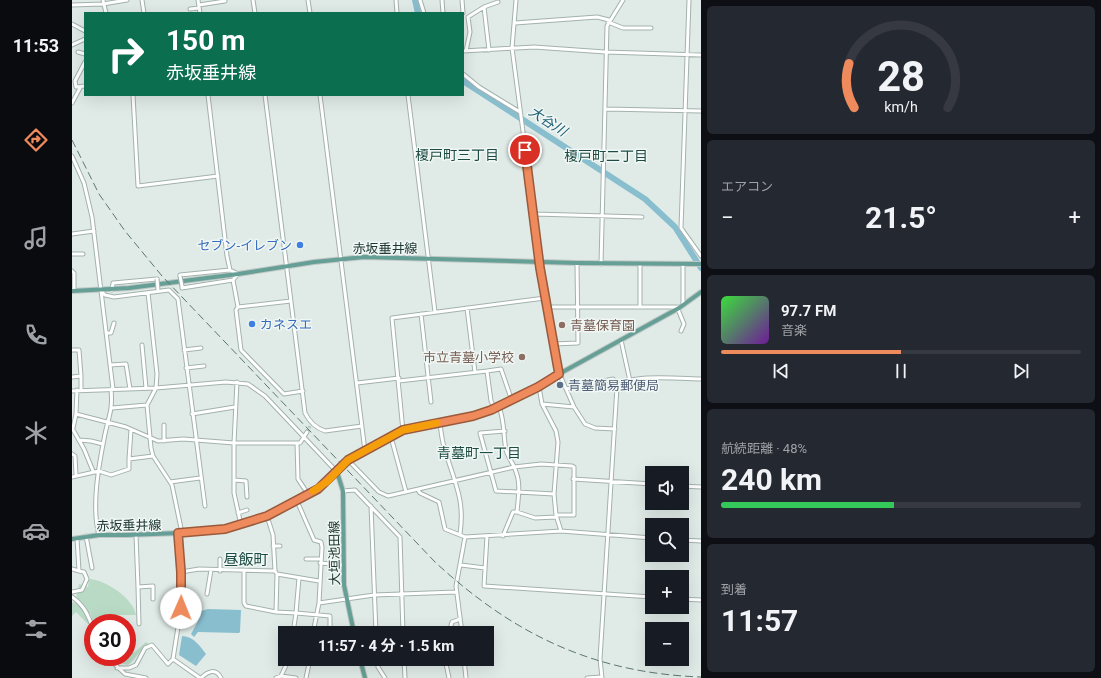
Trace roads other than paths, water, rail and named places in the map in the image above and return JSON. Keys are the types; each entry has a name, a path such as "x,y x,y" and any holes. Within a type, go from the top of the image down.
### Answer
{"main road":[{"name":"赤坂垂井線","path":"73,291 112,290 238,274 341,258 601,264 701,264"},
{"name":"赤坂垂井線","path":"74,538 99,535 180,533 225,529 267,516 322,486 348,460 403,430 473,416 497,408 538,387 678,308 701,292"},
{"name":"大垣池田線","path":"337,472 343,491 343,565 346,599 352,626"},
{"path":"362,666 365,678"}],"street":[{"path":"75,0 74,5 127,0"},
{"path":"142,0 144,12"},
{"path":"198,0 200,12"},
{"path":"253,0 255,12"},
{"path":"308,0 310,12"},
{"path":"396,0 397,12"},
{"path":"420,0 424,12"},
{"path":"442,0 443,12"},
{"path":"462,0 463,12"},
{"path":"516,0 512,48 545,298 559,374 574,407 585,424 595,428 615,429"},
{"path":"601,264 606,109 605,52 609,21 623,0"},
{"path":"689,0 681,228 701,256"},
{"path":"190,9 225,1"},
{"path":"103,2 106,12"},
{"path":"468,17 484,7 498,2"},
{"path":"484,7 489,50"},
{"path":"464,14 468,17 470,32 465,51 534,47 605,52 701,55"},
{"path":"515,23 597,18 609,21 623,28 651,28"},
{"path":"72,24 84,30"},
{"path":"72,45 84,39"},
{"path":"78,52 84,54"},
{"path":"80,88 76,87 75,81 84,64"},
{"path":"464,75 479,87 520,113"},
{"path":"72,103 80,88 84,86"},
{"path":"133,96 138,186 218,176"},
{"path":"208,96 227,256 230,270"},
{"path":"265,96 306,413 319,429 325,430 362,426"},
{"path":"320,96 365,451"},
{"path":"408,96 436,312"},
{"path":"606,109 701,111"},
{"path":"72,156 89,202 94,232 112,389 112,408 107,422 98,471 95,519 99,535"},
{"path":"534,214 642,217"},
{"path":"72,234 94,232"},
{"path":"72,254 82,254"},
{"path":"553,344 578,343 577,263"},
{"path":"640,264 640,306"},
{"path":"683,264 683,305"},
{"path":"230,270 238,274 233,280 182,288 180,275 230,270"},
{"path":"72,271 74,273 73,291"},
{"path":"112,290 113,283 157,279 158,291"},
{"path":"233,280 238,307 236,310 241,350 284,394 303,392"},
{"path":"101,291 109,297 169,290 178,299 195,440 205,506"},
{"path":"117,668 129,668 136,665 145,648 152,645 168,664 174,659 181,608 180,533 170,482 153,456 148,438 147,405 156,388 156,361 148,293"},
{"path":"403,430 399,380 391,319 545,298"},
{"path":"238,307 291,301"},
{"path":"547,307 676,306 684,324 681,331"},
{"path":"466,308 474,372"},
{"path":"421,314 431,402"},
{"path":"106,334 111,333 114,324"},
{"path":"621,340 630,380"},
{"path":"142,345 146,388"},
{"path":"184,350 201,348"},
{"path":"72,350 79,350 81,376 76,414 72,428 93,471"},
{"path":"110,365 126,364 130,389"},
{"path":"186,368 204,366"},
{"path":"357,383 429,378 501,369 512,401"},
{"path":"487,371 491,401 497,408 505,431 507,454 517,474 517,512"},
{"path":"72,376 81,376"},
{"path":"618,385 630,380 658,378 701,380"},
{"path":"566,389 613,379 618,385 600,659 602,678 587,678"},
{"path":"237,382 234,442 234,501 241,524"},
{"path":"72,390 156,388 237,382 248,384 265,396 337,472"},
{"path":"538,387 542,404 556,431 558,454 554,494 556,516 561,531"},
{"path":"542,404 574,407"},
{"path":"112,408 147,405"},
{"path":"192,414 236,407"},
{"path":"76,414 107,422 131,430 148,438 164,441 195,440 300,443 308,432"},
{"path":"310,426 312,422"},
{"path":"440,423 446,453 461,501 462,519 460,534"},
{"path":"164,425 164,441"},
{"path":"72,477 93,471 111,475 129,469 131,430"},
{"path":"505,431 480,433 496,491 554,494"},
{"path":"391,437 406,492"},
{"path":"79,440 103,444"},
{"path":"297,443 298,479 308,494"},
{"path":"72,454 75,456 76,476"},
{"path":"129,459 153,456"},
{"path":"348,460 379,492 384,495 418,490 491,474 514,467 540,464 556,464 574,467 574,515 535,518 513,512 503,536"},
{"path":"170,482 200,478"},
{"path":"574,479 645,484"},
{"path":"234,480 246,480 247,497"},
{"path":"689,486 701,487"},
{"path":"343,491 355,490 400,537 403,626"},
{"path":"418,490 420,493 438,502 445,529 465,537 503,536 561,531 645,538"},
{"path":"297,501 314,540 321,542 319,603 314,626"},
{"path":"371,506 376,626"},
{"path":"238,513 247,510"},
{"path":"267,516 272,534 276,573 276,612"},
{"path":"136,535 139,624"},
{"path":"86,536 92,568"},
{"path":"487,536 484,586 645,597"},
{"path":"461,626 456,592 465,537"},
{"path":"74,538 79,571"},
{"path":"689,540 701,541"},
{"path":"273,546 280,546"},
{"path":"220,559 220,571"},
{"path":"306,559 343,565"},
{"path":"461,565 485,568"},
{"path":"72,569 84,572 87,579 86,585 82,590 72,592"},
{"path":"181,572 199,569 220,571 244,570 276,573 319,581"},
{"path":"208,594 211,570"},
{"path":"244,570 244,604 253,608 276,612 330,616 330,626"},
{"path":"294,626 299,578"},
{"path":"138,587 153,586 153,599"},
{"path":"319,603 374,595 456,592"},
{"path":"72,597 81,603 88,614"},
{"path":"689,599 701,600"},
{"path":"451,626 452,622 460,619"},
{"path":"174,659 201,678 206,672 213,671 219,674 221,678"},
{"path":"280,676 285,666"},
{"path":"306,678 309,666"},
{"path":"378,666 385,678"},
{"path":"404,666 405,678"},
{"path":"446,666 449,678"},
{"path":"465,666 466,678"},
{"path":"117,668 124,674 146,678"},
{"path":"276,678 280,676 296,678"}],"water":[{"path":"208,609 241,610 240,632 198,632 194,637 191,634 201,611"},
{"path":"182,636 186,636 193,640 206,654 196,666 179,655"}],"waterway":[{"name":"大谷川","path":"415,0 418,12"},
{"name":"大谷川","path":"464,82 645,199 675,227 701,268"}],"tunnel":[{"path":"307,432 310,426"}],"railway":[{"path":"72,140 99,194 125,231 162,276 435,562 464,587 494,610 525,629 557,645 590,658 662,674 701,677"}],"place":[{"name":"セブン-イレブン","path":"300,245"},
{"name":"カネスエ","path":"252,324"},
{"name":"青墓保育園","path":"562,325"},
{"name":"市立青墓小学校","path":"522,357"},
{"name":"青墓簡易郵便局","path":"560,385"}],"district":[{"name":"榎戸町三丁目","path":"457,155"},
{"name":"榎戸町二丁目","path":"606,156"},
{"name":"青墓町一丁目","path":"479,453"},
{"name":"昼飯町","path":"246,560"}]}
